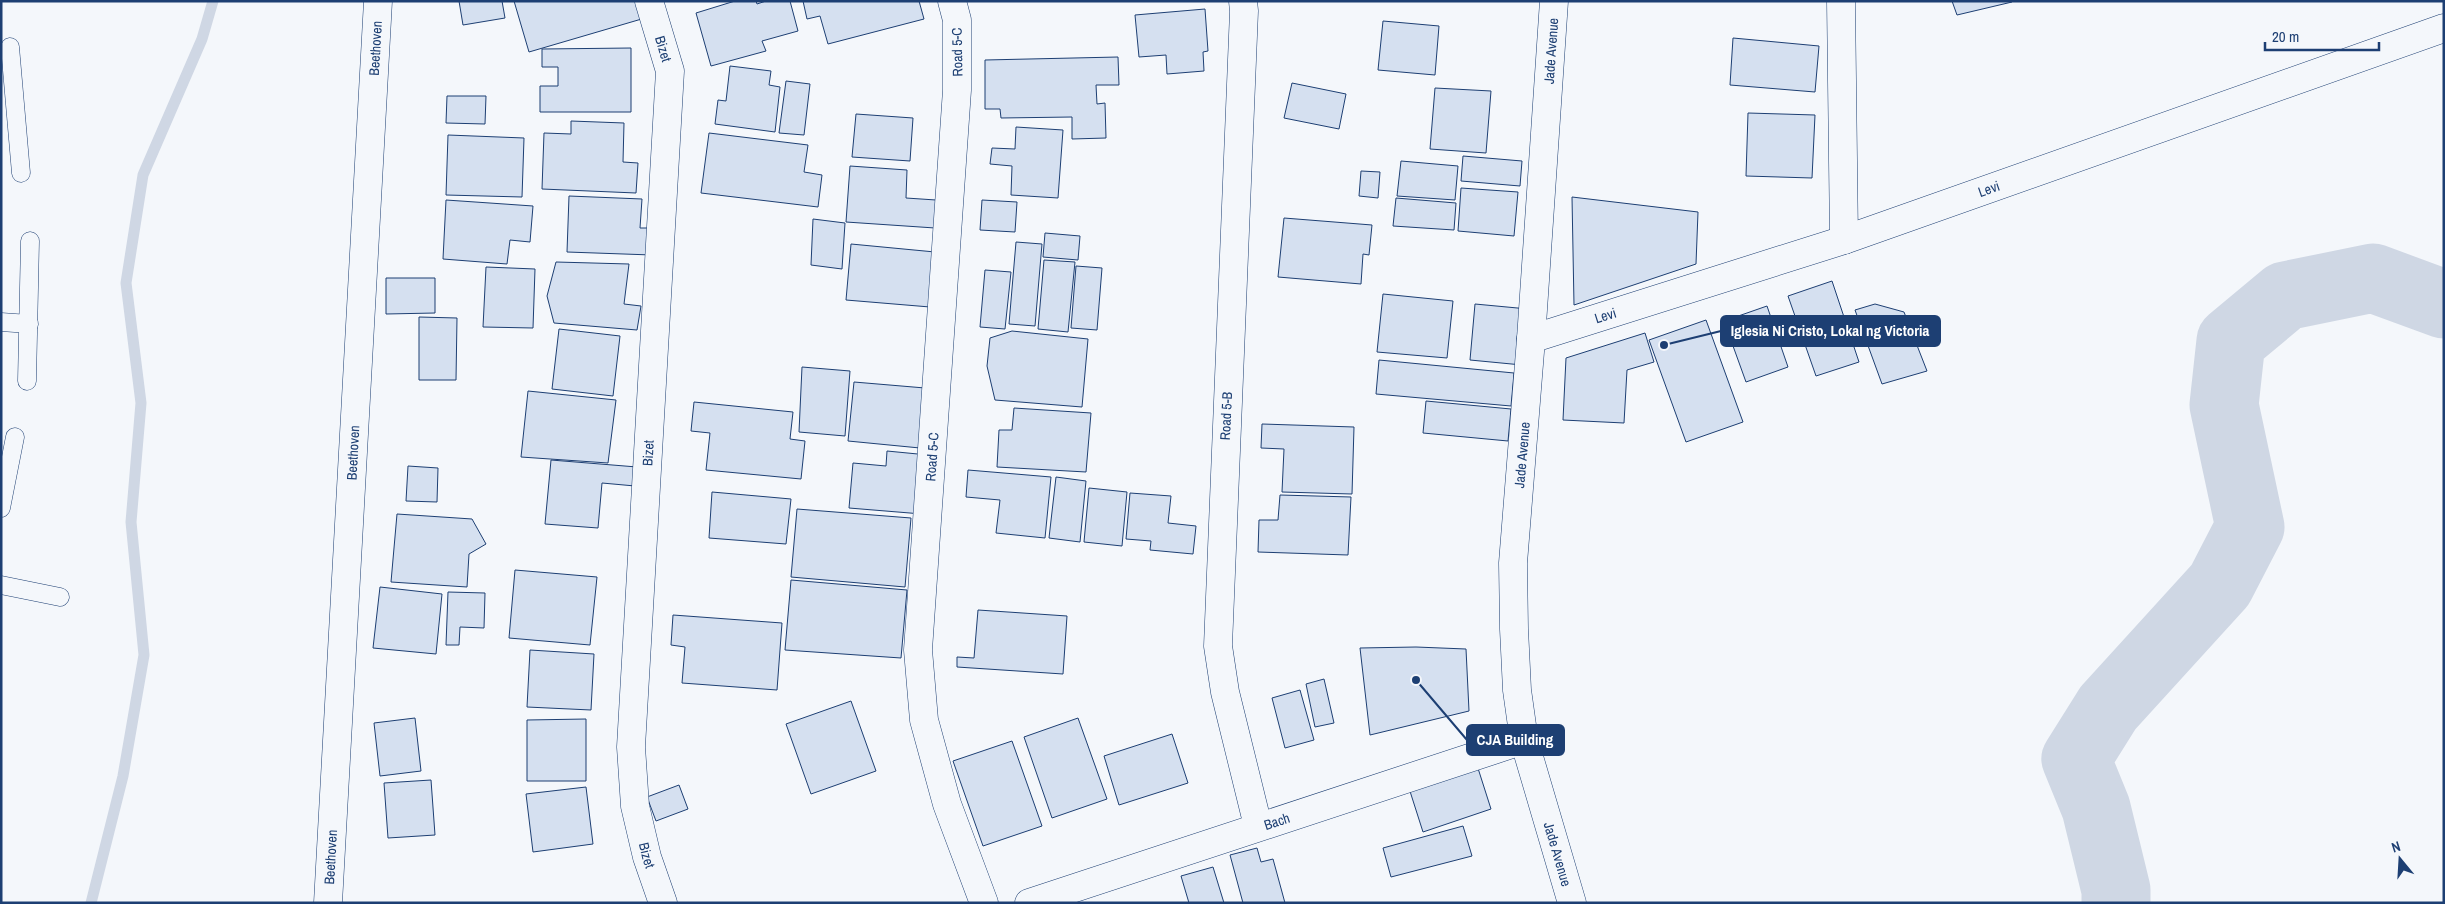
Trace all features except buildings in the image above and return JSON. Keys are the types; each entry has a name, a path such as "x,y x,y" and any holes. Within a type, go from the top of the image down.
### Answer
{"street":[{"name":"Beethoven","path":"328,903 378,1"},
{"name":"Bizet","path":"649,1 670,71 631,747 635,806 647,857 663,903"},
{"name":"Road 5-C","path":"952,1 957,20 958,90 918,650 924,720 946,804 984,903"},
{"name":"Road 5-B","path":"1243,1 1218,646 1225,692 1258,826"},
{"name":"Jade Avenue","path":"1554,1 1531,339 1513,563 1517,690 1524,740 1572,903"},
{"path":"1841,1 1844,240"},
{"name":"Levi","path":"1531,339 1844,240 2444,28"},
{"name":"Bach","path":"1029,903 1258,826 1524,740"}],"lane":[{"path":"10,47 9,115 21,173"},
{"path":"27,381 30,241"},
{"path":"1,322 29,324"},
{"path":"1,508 4,483 15,438"},
{"path":"1,585 60,597"}],"waterway":[{"path":"91,903 123,776 144,655 131,522 141,403 126,283 143,175 202,39 213,1"},
{"path":"2116,903 2116,890 2096,808 2076,759 2108,708 2220,585 2250,527 2224,405 2231,341 2285,296 2373,278 2444,304"}],"place":[{"name":"Iglesia Ni Cristo, Lokal ng Victoria","path":"1664,345"},
{"name":"CJA Building","path":"1416,680"}]}
